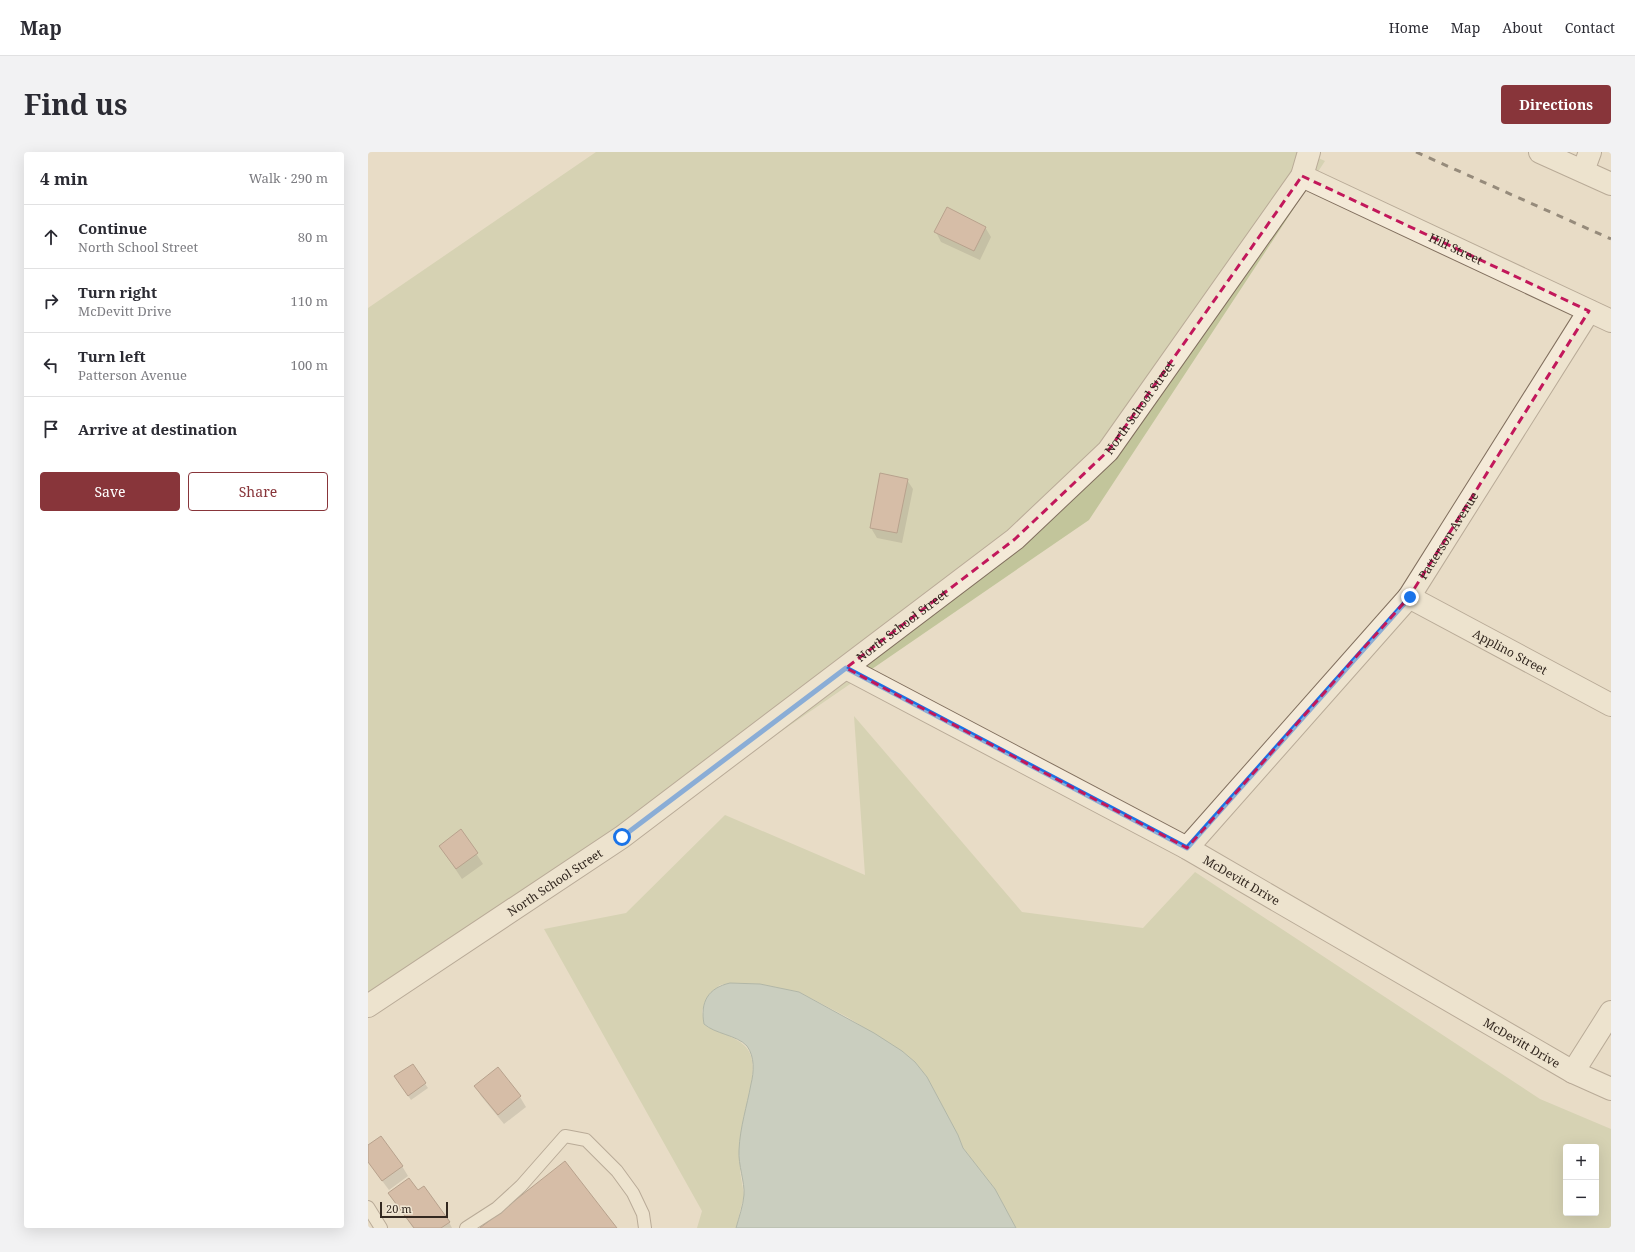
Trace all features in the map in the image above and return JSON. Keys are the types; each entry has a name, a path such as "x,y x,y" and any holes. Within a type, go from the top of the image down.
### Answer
{"street":[{"name":"North School Street","path":"368,1006 622,837 1015,540 1108,451 1302,176 1309,152"},
{"path":"1540,152 1586,162 1611,184"},
{"name":"Hill Street","path":"1302,176 1611,321"},
{"name":"Patterson Avenue","path":"1187,848 1410,597 1589,311"},
{"name":"Applino Street","path":"1410,597 1611,705"},
{"name":"McDevitt Drive","path":"846,668 1187,848 1573,1072 1611,1089"},
{"path":"1573,1072 1611,1012"}],"lane":[{"path":"466,1228 497,1208 521,1186 565,1136 586,1140 618,1171 643,1214 645,1228"},
{"path":"368,1207 381,1228"}],"highlighted area":[{"path":"1302,176 1589,311 1409,597 1187,848 846,668 1015,539 1108,451"}],"green space":[{"path":"596,152 1305,152 1325,161 1089,520 368,1015 368,308"},
{"path":"854,716 1022,912 1143,928 1195,872 1540,1099 1611,1129 1611,1228 1016,1228 995,1189 963,1148 958,1135 927,1077 915,1062 902,1051 847,1017 799,992 760,984 730,983 720,985 708,996 702,1011 704,1024 711,1029 740,1042 749,1051 753,1063 740,1171 744,1195 736,1228 697,1228 702,1211 544,929 626,913 725,815 865,875"}],"water":[{"path":"730,983 760,984 799,992 874,1033 902,1051 915,1062 927,1077 958,1135 963,1148 995,1189 1016,1228 736,1228 744,1195 744,1185 739,1156 740,1141 752,1079 753,1060 750,1050 743,1042 714,1030 704,1024 703,1016 703,1009 707,997 711,992 722,985"}],"building":[{"path":"947,207 986,227 974,251 934,232"},
{"path":"880,473 908,479 897,533 870,528"},
{"path":"461,829 478,853 456,869 439,846"},
{"path":"413,1064 426,1083 408,1096 394,1076"},
{"path":"498,1067 521,1096 498,1115 474,1086"},
{"path":"381,1136 403,1166 382,1181 368,1162 368,1145"},
{"path":"565,1161 617,1228 480,1228"},
{"path":"409,1178 418,1190 424,1186 450,1222 441,1228 414,1228 388,1193"}],"railway":[{"path":"1416,152 1611,239"}],"route":[{"path":"622,837 846,668 1187,848 1410,597"}]}
